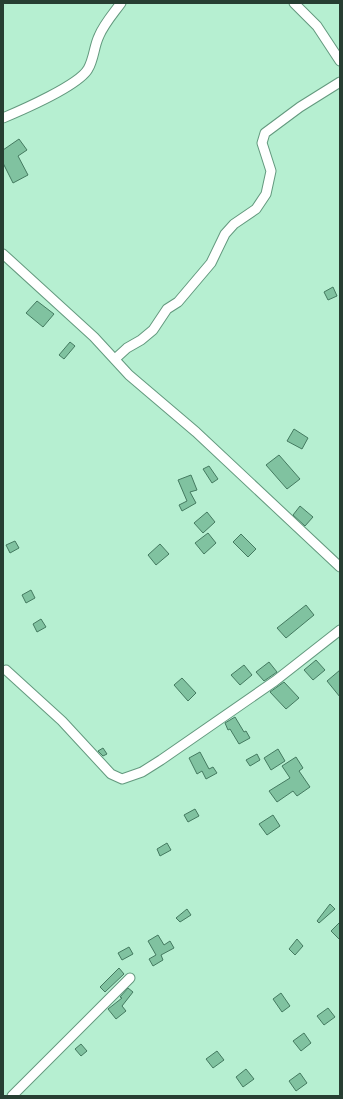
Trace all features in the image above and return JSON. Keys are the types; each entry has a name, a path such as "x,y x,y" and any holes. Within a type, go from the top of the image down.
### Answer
{"street":[{"path":"3,118 32,106 80,78 88,69 98,37 106,23 121,3"},
{"path":"294,3 317,26 340,61"},
{"path":"115,359 127,348 141,340 153,330 167,309 178,302 211,263 225,234 234,224 256,209 266,194 271,171 262,142 265,134 300,107 340,82"},
{"path":"3,254 94,337 129,375 196,432 340,567"},
{"path":"6,670 62,721 111,774 122,779 142,772 161,760 275,681 340,630"},
{"path":"12,1096 130,978"}],"building":[{"path":"19,139 27,150 18,156 28,175 13,183 3,163 3,150"},
{"path":"333,287 337,296 328,300 324,292"},
{"path":"37,301 54,314 43,327 26,313"},
{"path":"70,342 75,346 64,359 59,355"},
{"path":"294,429 308,438 302,449 287,441"},
{"path":"279,455 300,479 287,489 266,465"},
{"path":"209,466 218,479 212,483 203,469"},
{"path":"191,475 197,490 190,492 196,503 182,511 179,505 187,501 178,480"},
{"path":"300,506 313,517 305,526 293,515"},
{"path":"207,512 215,522 203,533 194,523"},
{"path":"208,533 216,543 204,554 195,543"},
{"path":"241,534 256,549 248,557 233,542"},
{"path":"15,541 19,548 10,553 6,545"},
{"path":"160,544 169,554 156,565 148,555"},
{"path":"31,590 35,598 26,603 22,595"},
{"path":"306,605 314,615 286,638 277,628"},
{"path":"41,619 46,627 37,632 33,624"},
{"path":"316,660 325,670 313,680 304,670"},
{"path":"269,662 277,672 264,681 256,672"},
{"path":"244,665 252,675 240,685 231,675"},
{"path":"340,670 340,697 327,681"},
{"path":"182,678 196,693 188,701 174,685"},
{"path":"284,682 299,698 286,709 270,692"},
{"path":"235,717 244,732 246,731 250,738 239,744 230,729 228,730 225,723"},
{"path":"103,748 107,754 103,756 98,751"},
{"path":"278,749 285,761 271,770 264,758"},
{"path":"200,752 209,769 213,767 217,773 206,779 202,771 197,774 189,758"},
{"path":"257,754 260,760 250,766 246,760"},
{"path":"296,757 303,768 299,771 310,787 297,796 293,791 277,802 269,791 290,778 282,766"},
{"path":"195,809 199,816 188,822 184,815"},
{"path":"273,815 280,826 267,835 259,824"},
{"path":"167,843 171,850 160,856 157,849"},
{"path":"330,904 335,909 319,923 317,921"},
{"path":"187,909 191,915 180,922 176,918"},
{"path":"340,922 340,940 331,931"},
{"path":"158,935 164,945 170,941 174,948 161,955 163,960 153,966 149,959 156,955 148,941"},
{"path":"297,939 303,946 295,955 289,949"},
{"path":"129,947 133,954 122,960 118,953"},
{"path":"119,968 124,974 105,992 100,987"},
{"path":"128,988 133,992 122,1006 126,1011 116,1019 108,1009 122,998 120,997"},
{"path":"281,993 290,1006 282,1012 273,999"},
{"path":"328,1008 335,1017 324,1025 317,1016"},
{"path":"304,1033 311,1043 301,1051 293,1041"},
{"path":"81,1044 87,1051 81,1056 75,1049"},
{"path":"217,1051 224,1060 213,1068 206,1059"},
{"path":"246,1069 254,1079 243,1087 236,1077"},
{"path":"300,1073 307,1083 296,1091 289,1081"}]}
